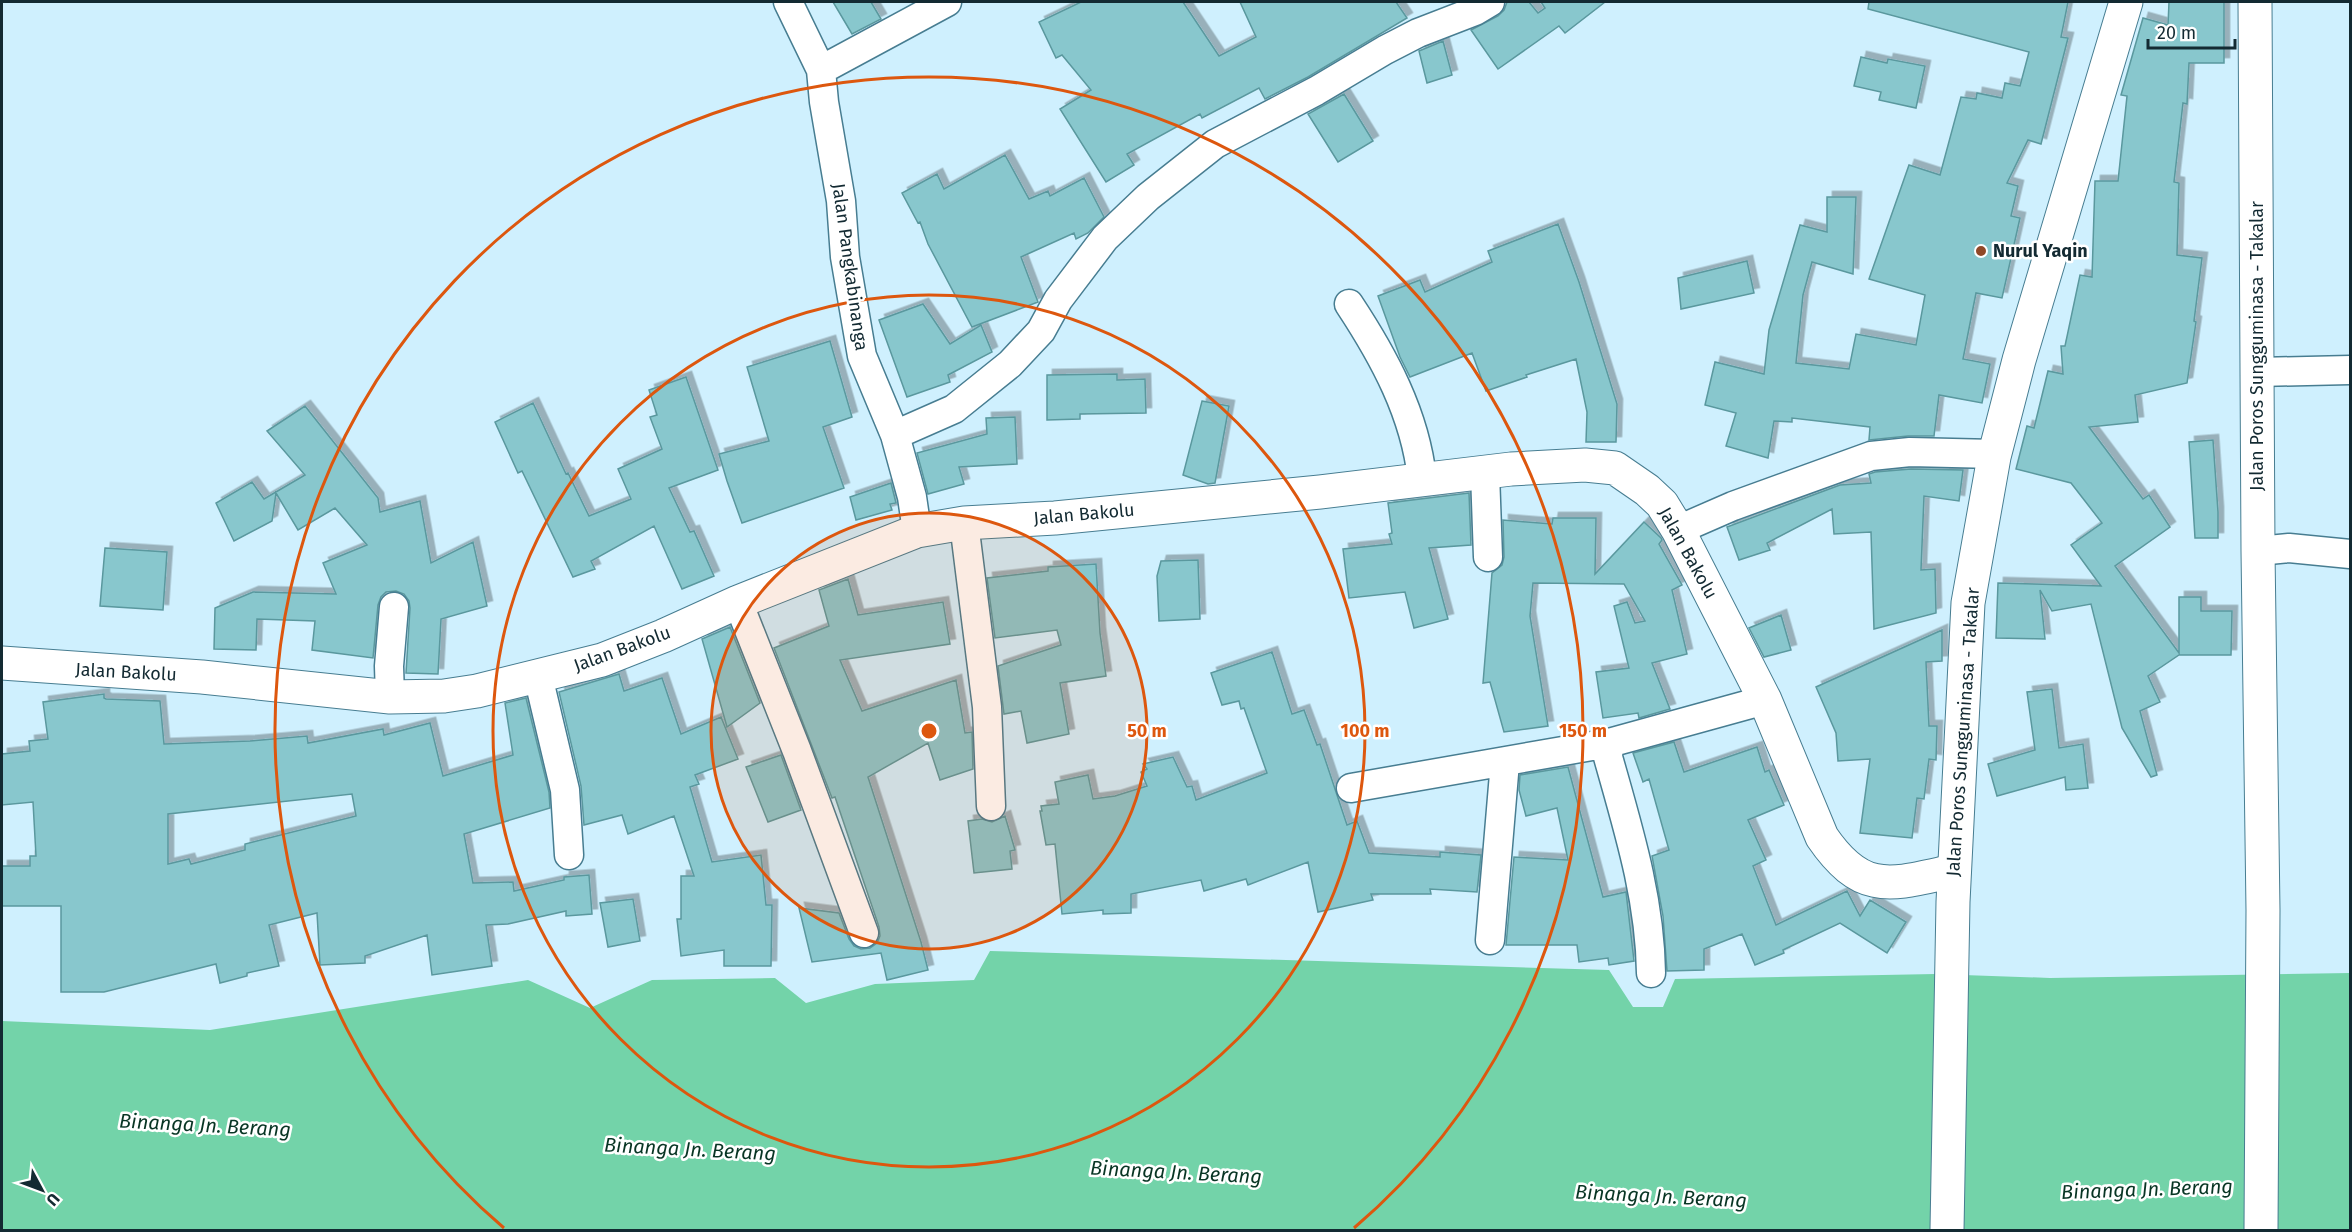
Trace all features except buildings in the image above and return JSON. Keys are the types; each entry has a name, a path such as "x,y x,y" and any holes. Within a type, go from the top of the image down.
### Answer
{"main road":[{"name":"Jalan Poros Sungguminasa - Takalar","path":"1947,1230 1954,887 1968,603 1995,454 2019,360 2126,2"},
{"name":"Jalan Poros Sungguminasa - Takalar","path":"2255,2 2258,551 2263,910 2261,1230"},
{"name":"Jalan Bakolu","path":"2,663 202,677 390,682 455,694 602,660 663,636 738,602 915,513 964,523 1055,518 1320,492 1420,465 1485,473 1511,469 1585,465 1615,468 1647,490 1689,525 1766,700 1822,837 1835,856 1851,871 1865,879 1884,883 1911,880 1954,887"}],"street":[{"name":"Jalan Pangkabinanga","path":"788,2 821,70 824,102 841,201 845,257 862,356 895,435 915,513"},
{"path":"821,70 947,2"},
{"path":"895,435 954,409 1010,364 1041,331 1058,300 1105,238 1148,197 1215,144 1316,91 1393,45 1475,11 1490,2"},
{"path":"1349,304 1376,345 1392,376 1420,465"},
{"path":"2258,372 2350,370"},
{"path":"1689,525 1733,506 1871,456 1910,452 1995,454"},
{"path":"1485,473 1488,557"},
{"path":"964,523 987,707 991,806"},
{"path":"2258,551 2289,548 2350,554"},
{"path":"738,602 797,751 864,933"},
{"path":"390,682 394,606"},
{"path":"537,676 565,790 569,855"},
{"path":"1351,788 1609,743 1766,700"},
{"path":"1609,743 1608,757 1639,871 1651,945 1651,973"},
{"path":"1490,940 1505,762"}],"water":[{"name":"Binanga Jn. Berang","path":"990,951 1609,970 1633,1007 1663,1007 1675,979 1935,974 2050,978 2350,973 2350,1230 2,1230 2,1021 210,1030 528,980 590,1008 652,980 775,978 806,1003 875,984 974,980"}],"place":[{"name":"Nurul Yaqin","path":"1981,251"}]}
